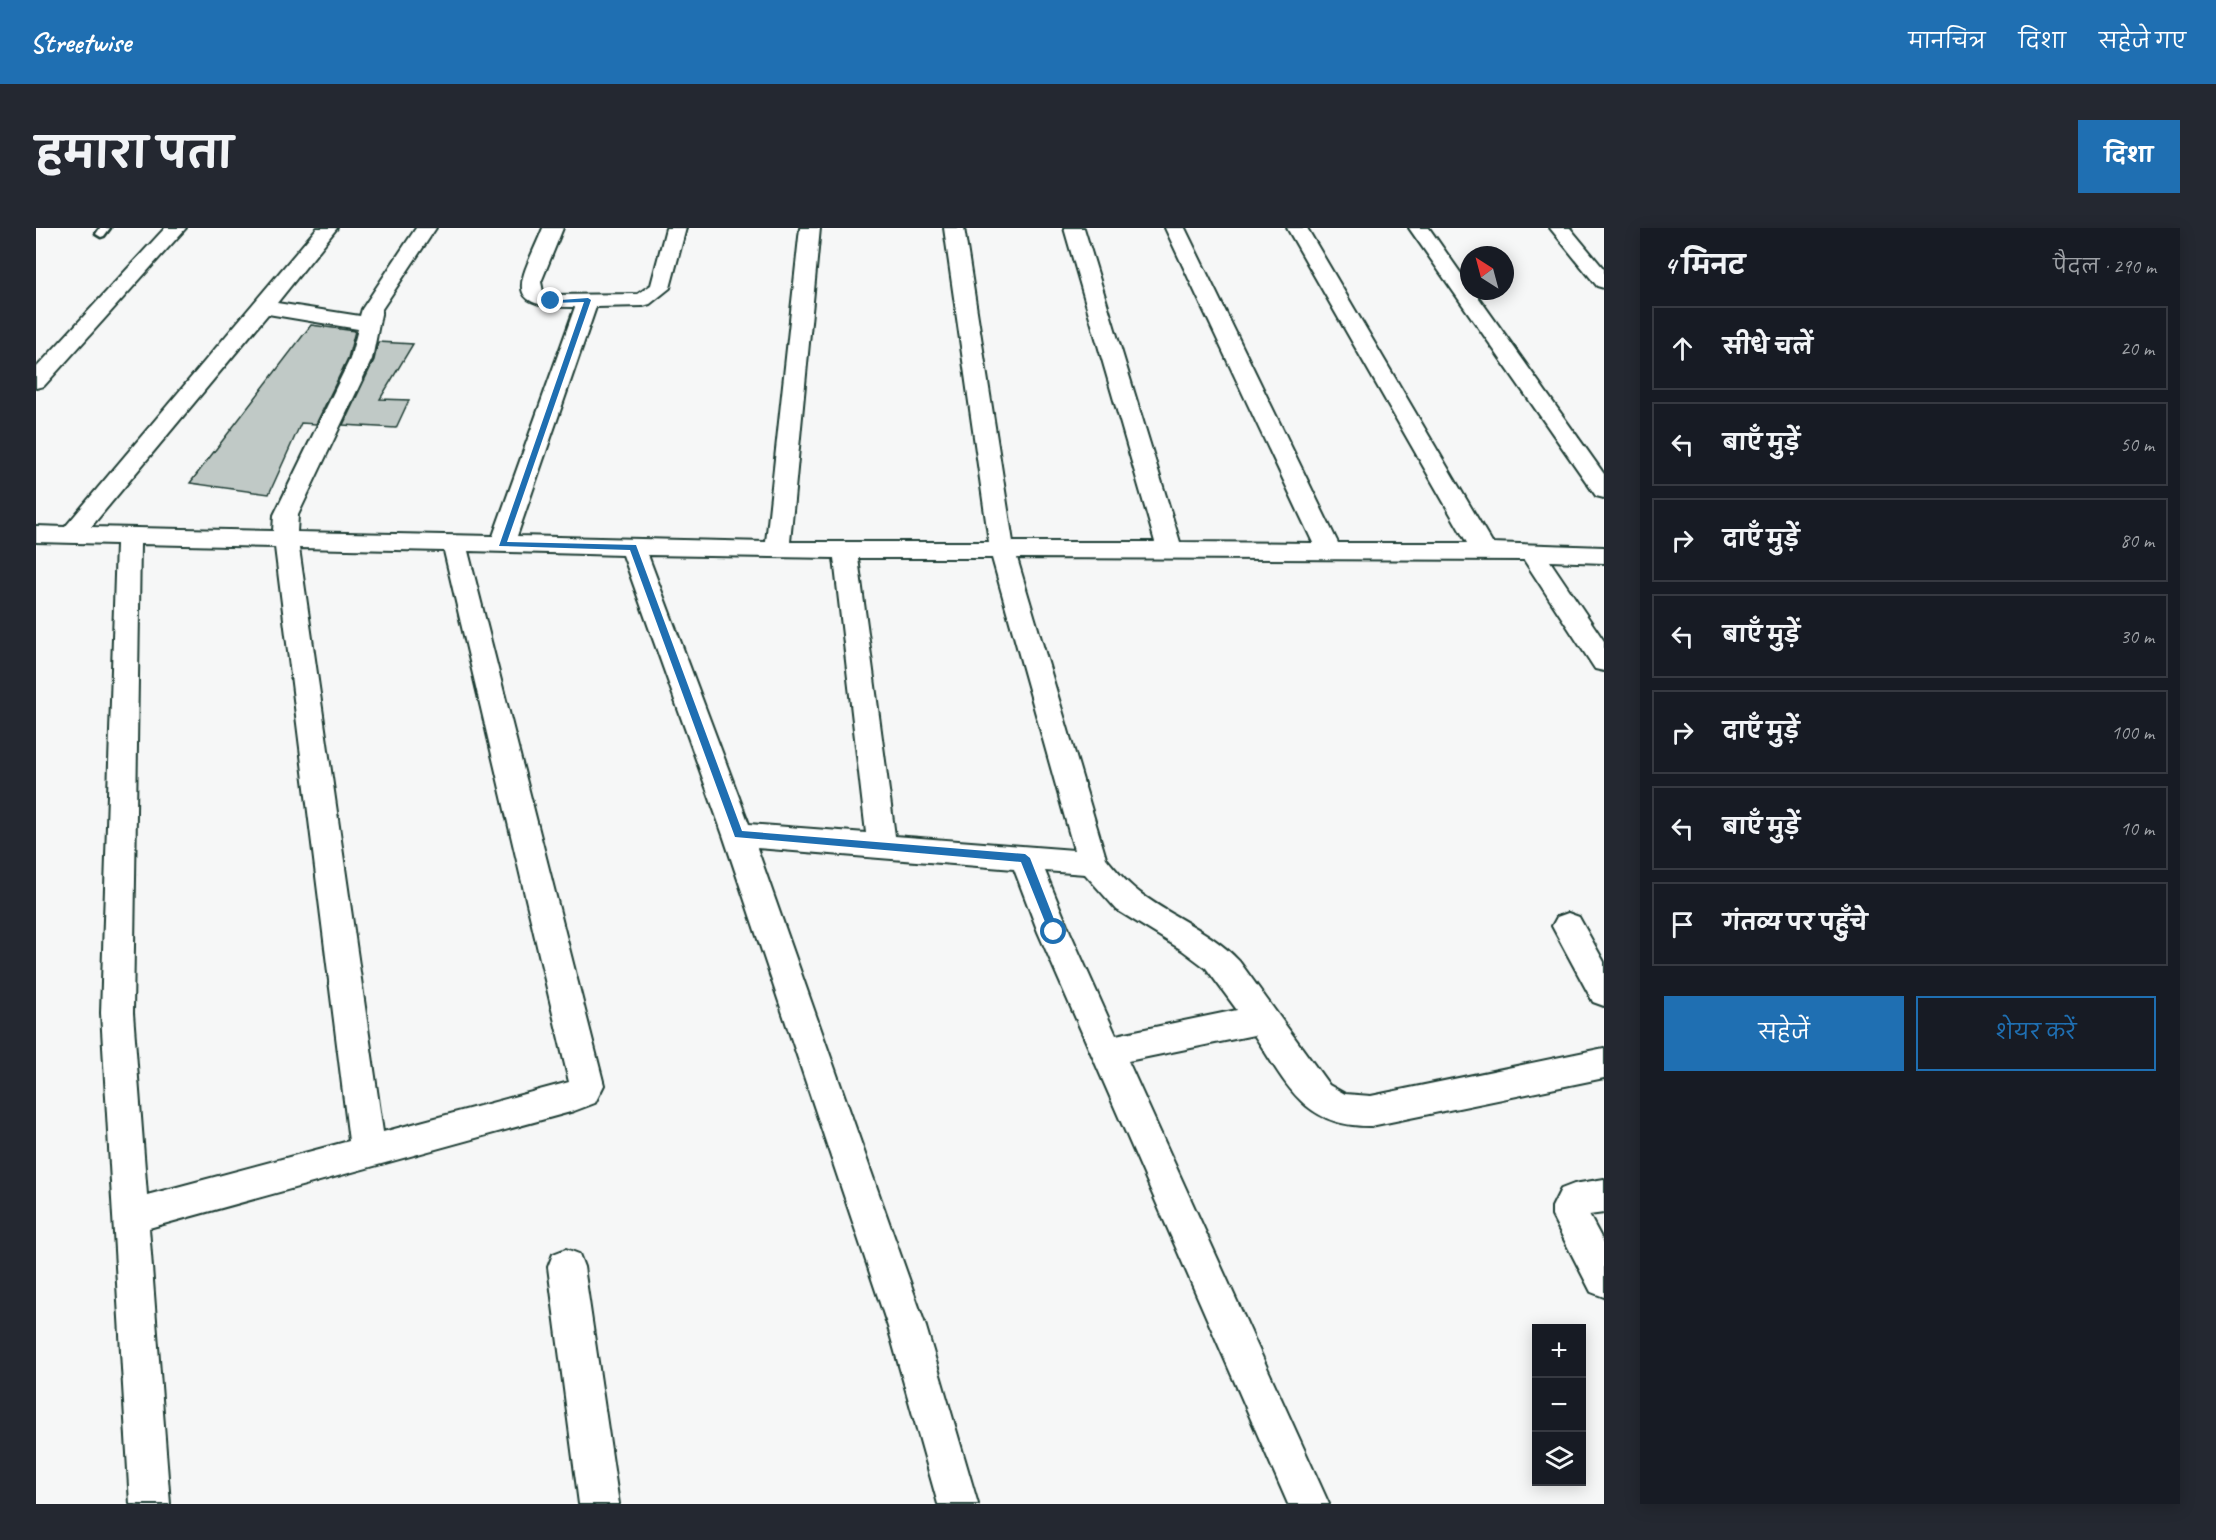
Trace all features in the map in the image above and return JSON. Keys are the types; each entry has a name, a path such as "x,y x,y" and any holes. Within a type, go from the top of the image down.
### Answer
{"street":[{"path":"36,381 176,228"},
{"path":"72,534 264,307 327,228"},
{"path":"368,1151 284,525 286,515 368,342 368,324 372,309 426,228"},
{"path":"553,228 531,282 534,296 551,301 644,300 654,295 660,288 676,228"},
{"path":"777,550 810,228"},
{"path":"954,228 1002,550 1093,863 1112,887 1128,901 1198,942 1216,956 1316,1095 1333,1107 1350,1111 1371,1111 1604,1063"},
{"path":"1074,228 1170,550"},
{"path":"1175,228 1329,550"},
{"path":"1298,228 1484,551"},
{"path":"1419,228 1604,491"},
{"path":"1560,228 1604,282"},
{"path":"502,544 588,300"},
{"path":"264,307 368,324"},
{"path":"36,534 777,550 1329,550 1484,551 1604,555"},
{"path":"128,535 117,1013 150,1504"},
{"path":"131,1216 574,1095 583,1092 587,1085 454,543"},
{"path":"633,547 738,835 907,1326 958,1504"},
{"path":"844,550 882,847"},
{"path":"1532,552 1604,662"},
{"path":"738,835 1093,863"},
{"path":"1025,858 1054,932 1309,1504"},
{"path":"1568,926 1604,992"},
{"path":"1107,1051 1261,1019"},
{"path":"1604,1196 1574,1201 1570,1207 1570,1216 1604,1279"},
{"path":"566,1267 599,1504"}],"building":[{"path":"311,325 355,331 348,358 316,424 301,423 269,494 190,483"},
{"path":"378,342 413,344 380,399 409,400 396,428 343,425 374,360"}],"route":[{"path":"551,301 588,300 502,544 633,547 738,835 1025,858 1054,932"}]}
